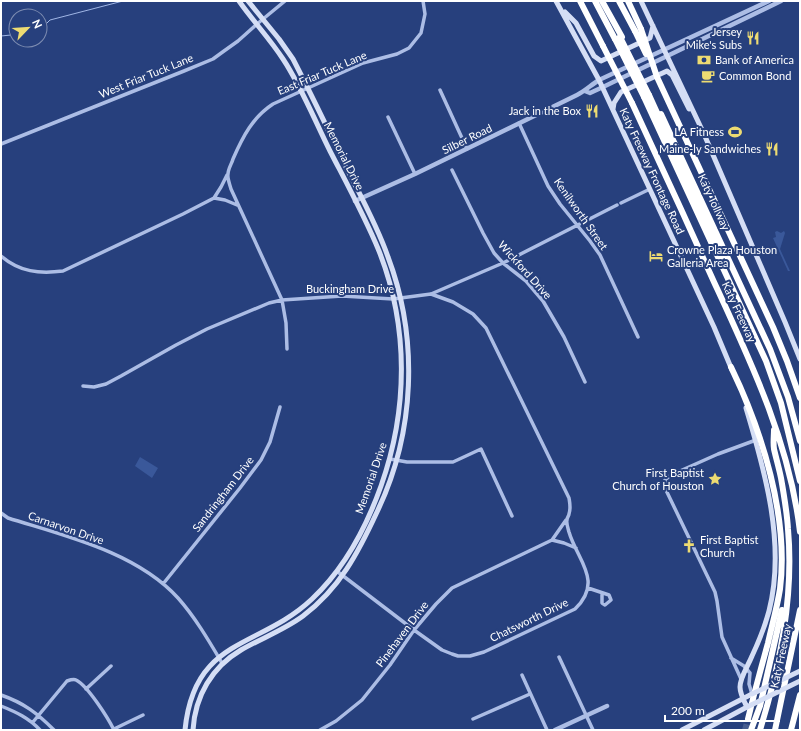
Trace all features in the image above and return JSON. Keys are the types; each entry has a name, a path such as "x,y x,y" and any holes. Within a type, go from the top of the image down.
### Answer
{"highway":[{"name":"Katy Freeway","path":"580,1 632,103 748,356 774,423 791,482 800,532"},
{"path":"595,1 619,38"},
{"path":"602,1 648,95 772,366 782,394 800,467"},
{"path":"619,1 638,30"},
{"path":"628,1 657,77 775,333 800,398"},
{"name":"Katy Tollway","path":"648,95 677,146 765,336 784,384 800,441"},
{"path":"756,333 781,403 800,481"},
{"path":"731,367 753,416 763,449 778,518 781,548 781,573 778,600 748,719"},
{"path":"760,730 780,655 789,577 788,528 784,494 774,447 774,423"},
{"path":"752,730 762,698 789,577"},
{"name":"Katy Freeway","path":"776,730 800,610"},
{"path":"791,730 800,694"}],"main road":[{"name":"Memorial Drive","path":"185,730 187,715 196,688 208,668 218,657 238,644 287,619 298,611 338,572 358,540 373,507 390,459 396,431 402,381 401,345 393,299 379,252 356,201 285,62 239,1"},
{"name":"Memorial Drive","path":"193,730 198,700 210,677 222,663 241,650 281,630 302,617 328,594 342,577 366,537 387,492 397,461 406,417 409,382 408,343 401,299 389,257 329,131 286,48 248,1"},
{"name":"Katy Freeway Frontage Road","path":"556,1 599,80 650,189 740,388 756,440 772,520 775,564 774,585 769,610 760,638 741,683"},
{"path":"641,1 704,134 800,359"},
{"path":"561,9 576,23 594,56 601,61 650,38 653,26"},
{"path":"613,109 614,103 621,92 667,71 672,74 685,103 704,134"},
{"path":"322,134 329,131"},
{"path":"402,381 409,382"},
{"path":"298,611 302,617"},
{"path":"682,730 751,694 800,671"},
{"path":"704,730 800,681"},
{"path":"741,683 740,690 747,707"}],"street":[{"name":"West Friar Tuck Lane","path":"1,143 184,71 213,58 238,41 285,1"},
{"name":"East Friar Tuck Lane","path":"214,198 228,174 241,140 251,124 264,110 300,91 363,63 397,54 409,48 421,34 425,14 423,1"},
{"name":"Silber Road","path":"585,91 590,92 668,57 769,1"},
{"name":"Silber Road","path":"356,201 415,174 585,91 588,87 599,80 753,11 781,1"},
{"path":"440,90 466,149"},
{"path":"388,117 415,174"},
{"name":"Kenilworth Street","path":"519,123 548,186 600,255 638,337"},
{"name":"Wickford Drive","path":"452,170 494,253 503,263 526,281 543,301 564,337 585,382"},
{"path":"228,174 231,189 238,206 282,300 286,324 287,349"},
{"path":"621,203 650,189"},
{"path":"1,256 18,267 37,272 48,273 62,271 184,214 214,198 225,200 238,206"},
{"name":"Buckingham Drive","path":"83,386 94,387 106,384 176,345 269,303 282,300 342,296 401,299 431,294 503,263 617,205"},
{"path":"431,294 453,302 473,314 486,328 569,498 570,508 566,520 570,534 588,574 588,588 602,593"},
{"name":"Sandringham Drive","path":"163,584 261,460 270,442 280,407"},
{"path":"741,683 739,674 722,637 715,592 665,488 665,480 671,475 718,454 756,440"},
{"path":"390,459 407,462 453,462 480,449 512,516"},
{"name":"Carnarvon Drive","path":"1,513 8,518 81,540 125,560 163,584 178,598 191,615 222,663"},
{"path":"1,516 8,518"},
{"name":"Pinehaven Drive","path":"320,730 336,722 362,700 390,665 414,630 452,588 552,540 560,531 566,520"},
{"path":"552,540 576,548"},
{"name":"Chatsworth Drive","path":"338,572 342,577 442,650 452,654 470,656 484,652 575,608 583,601 588,588"},
{"path":"730,655 747,669 750,674 749,684 751,694"},
{"path":"559,657 593,730"},
{"path":"86,689 111,666"},
{"path":"522,675 547,730"},
{"path":"33,722 67,681 76,680 86,689 100,707 114,730 143,715"},
{"path":"474,719 530,694"},
{"path":"1,696 15,701 39,714 54,730"},
{"path":"1,706 23,715 33,722 40,730"},
{"path":"555,730 607,706"}],"shaded area":[{"path":"777,231 781,233 784,231 785,233 780,249 790,271 788,271 773,238 776,237 775,232"},
{"path":"140,457 158,468 152,478 135,466"}],"waterway":[{"path":"48,22 50,20 123,1"},
{"path":"1,36 8,35"}],"tunnel":[{"path":"745,730 748,719"}],"place":[{"name":"Jersey Mike's Subs","path":"753,38"},
{"name":"Bank of America","path":"704,60"},
{"name":"Common Bond","path":"708,76"},
{"name":"Jack in the Box","path":"592,111"},
{"name":"LA Fitness","path":"735,132"},
{"name":"Maine-ly Sandwiches","path":"772,149"},
{"name":"Crowne Plaza Houston Galleria Area","path":"656,256"},
{"name":"First Baptist Church of Houston","path":"715,479"},
{"name":"First Baptist Church","path":"689,546"}]}
